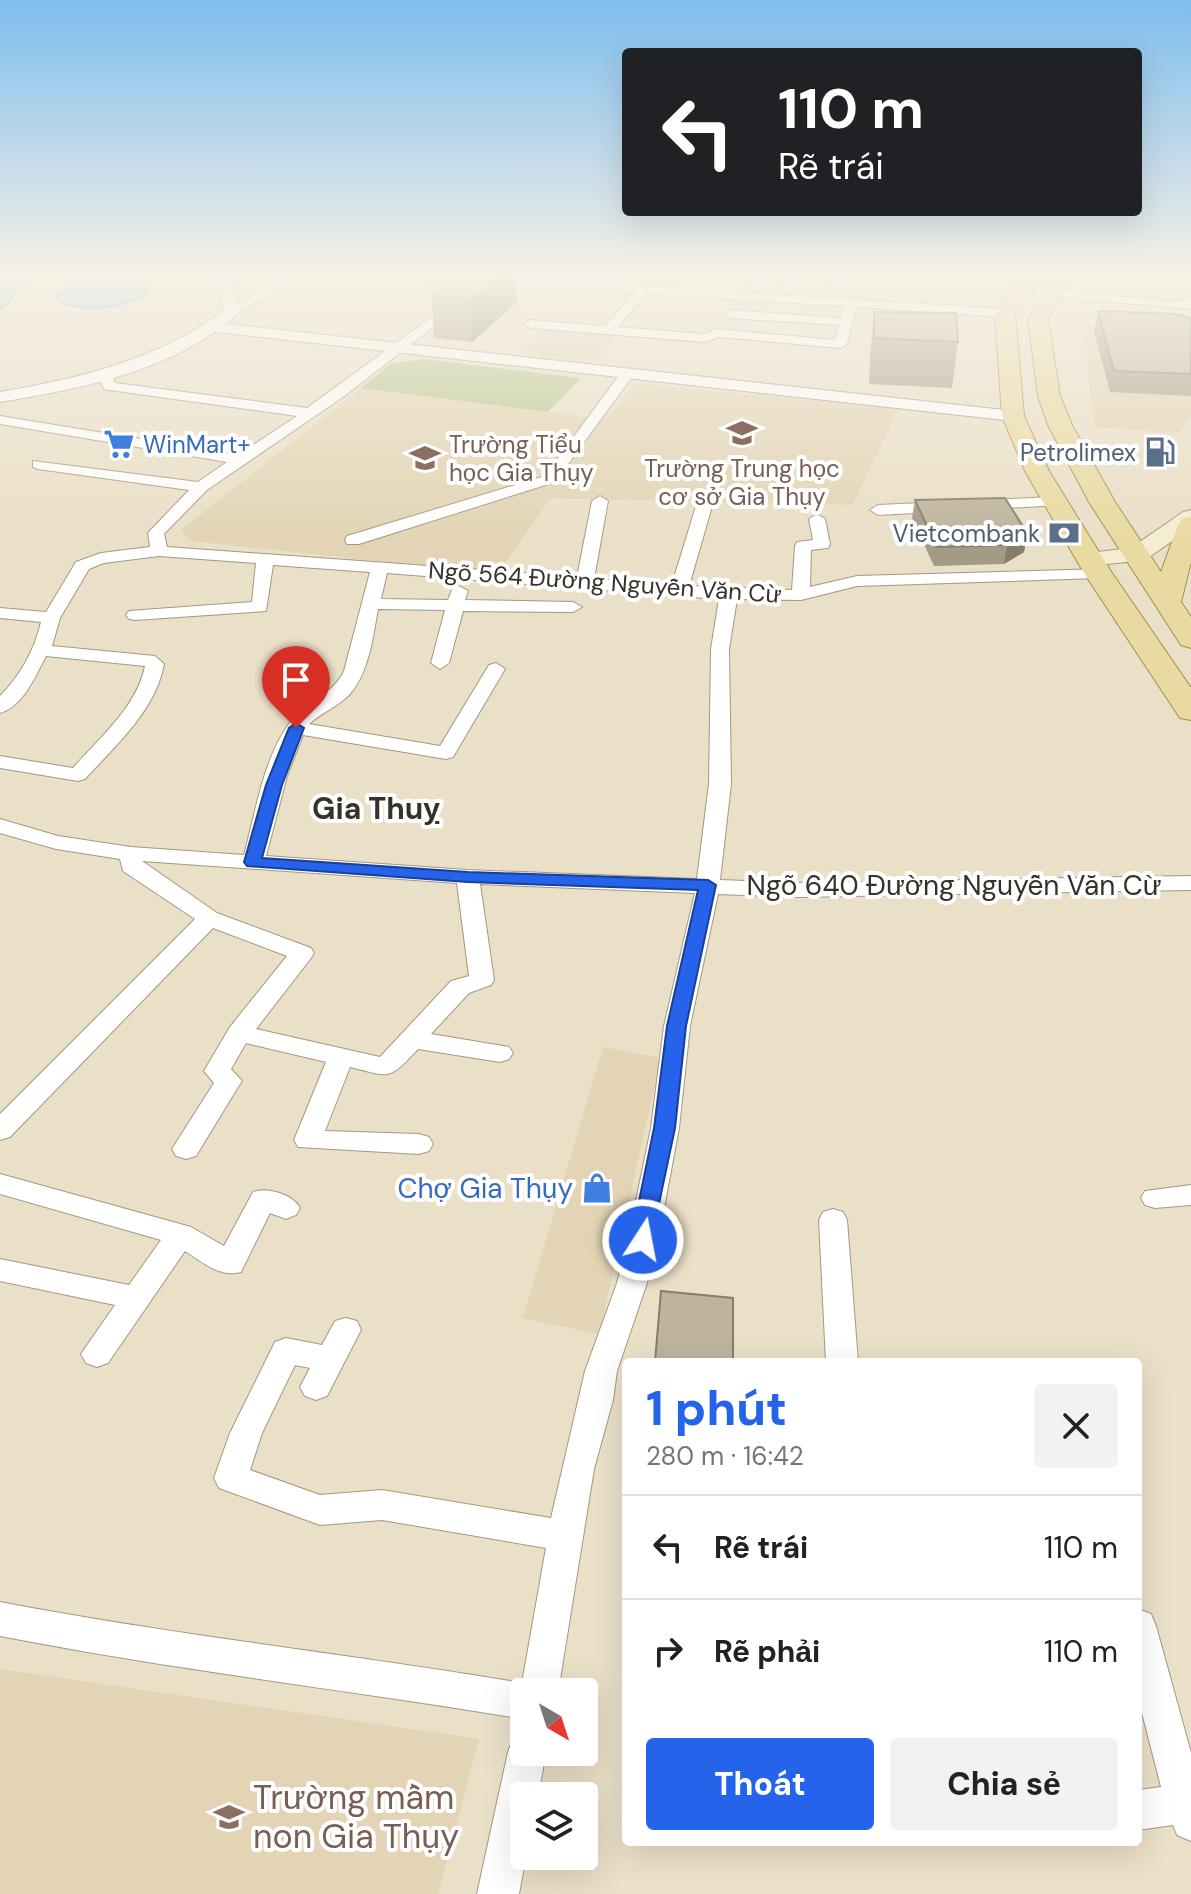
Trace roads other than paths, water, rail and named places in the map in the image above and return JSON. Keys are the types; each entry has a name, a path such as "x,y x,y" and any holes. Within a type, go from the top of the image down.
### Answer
{"main road":[{"path":"1007,363 1013,416 1037,471 1094,566 1191,711"},
{"path":"1044,363 1049,396 1084,470 1191,639"},
{"path":"1094,566 1137,555 1191,517"},
{"path":"1167,602 1181,549 1191,525"}],"street":[{"path":"0,397 106,376 140,363"},
{"path":"159,551 156,533 201,487 379,363"},
{"path":"534,363 1013,416"},
{"path":"353,540 550,479 627,374"},
{"path":"106,376 109,386 310,413"},
{"path":"0,420 241,460"},
{"path":"38,464 201,487"},
{"path":"585,583 600,501"},
{"path":"878,510 1055,502"},
{"path":"679,590 705,503"},
{"path":"801,595 803,546 822,544 817,519"},
{"name":"Ngõ 564 Đường Nguyễn Văn Cừ","path":"0,707 20,687 40,650 51,618 82,566 101,558 159,551 729,594 801,595 857,581 1094,566"},
{"path":"135,615 260,607 265,561"},
{"path":"253,862 274,785 296,728 310,711 345,688 358,658 368,604 380,567"},
{"path":"440,663 454,605 466,573"},
{"path":"541,1678 577,1469 597,1400 601,1371 632,1283 643,1240 665,1128 677,1026 708,885 720,784 720,649 729,594"},
{"path":"368,604 573,607"},
{"path":"0,613 51,618"},
{"path":"0,762 78,775 133,709 155,674 155,664 148,660 40,650"},
{"path":"296,728 446,753 496,669"},
{"name":"Ngõ 640 Đường Nguyễn Văn Cừ","path":"0,826 56,842 131,854 468,877 798,890 1191,883"},
{"path":"131,854 131,866 209,918 302,953 239,1033 217,1071 229,1081 186,1149"},
{"path":"239,1033 386,1067 460,987 482,980 468,877"},
{"path":"0,1130 209,918"},
{"path":"411,1039 500,1053"},
{"path":"341,1056 308,1140 419,1144"},
{"path":"0,1184 181,1235 230,1264 263,1199 286,1208"},
{"path":"1155,1198 1191,1195"},
{"path":"833,1220 842,1358"},
{"path":"97,1354 181,1235"},
{"path":"0,1270 136,1298"},
{"path":"331,1359 286,1351 246,1433 231,1478 320,1510 382,1505 566,1536"},
{"path":"0,1619 113,1641 360,1674 510,1699"},
{"path":"1142,1641 1188,1812 1142,1810"},
{"path":"498,1894 524,1766"}],"place":[{"name":"Trường Trung học cơ sở Gia Thụy","path":"742,433"},
{"name":"WinMart+","path":"119,444"},
{"name":"Petrolimex","path":"1160,452"},
{"name":"Trường Tiểu học Gia Thụy","path":"425,458"},
{"name":"Vietcombank","path":"1064,533"},
{"name":"Chợ Gia Thụy","path":"597,1188"},
{"name":"Trường mầm non Gia Thụy","path":"229,1817"}],"district":[{"name":"Gia Thuỵ","path":"376,808"}]}
